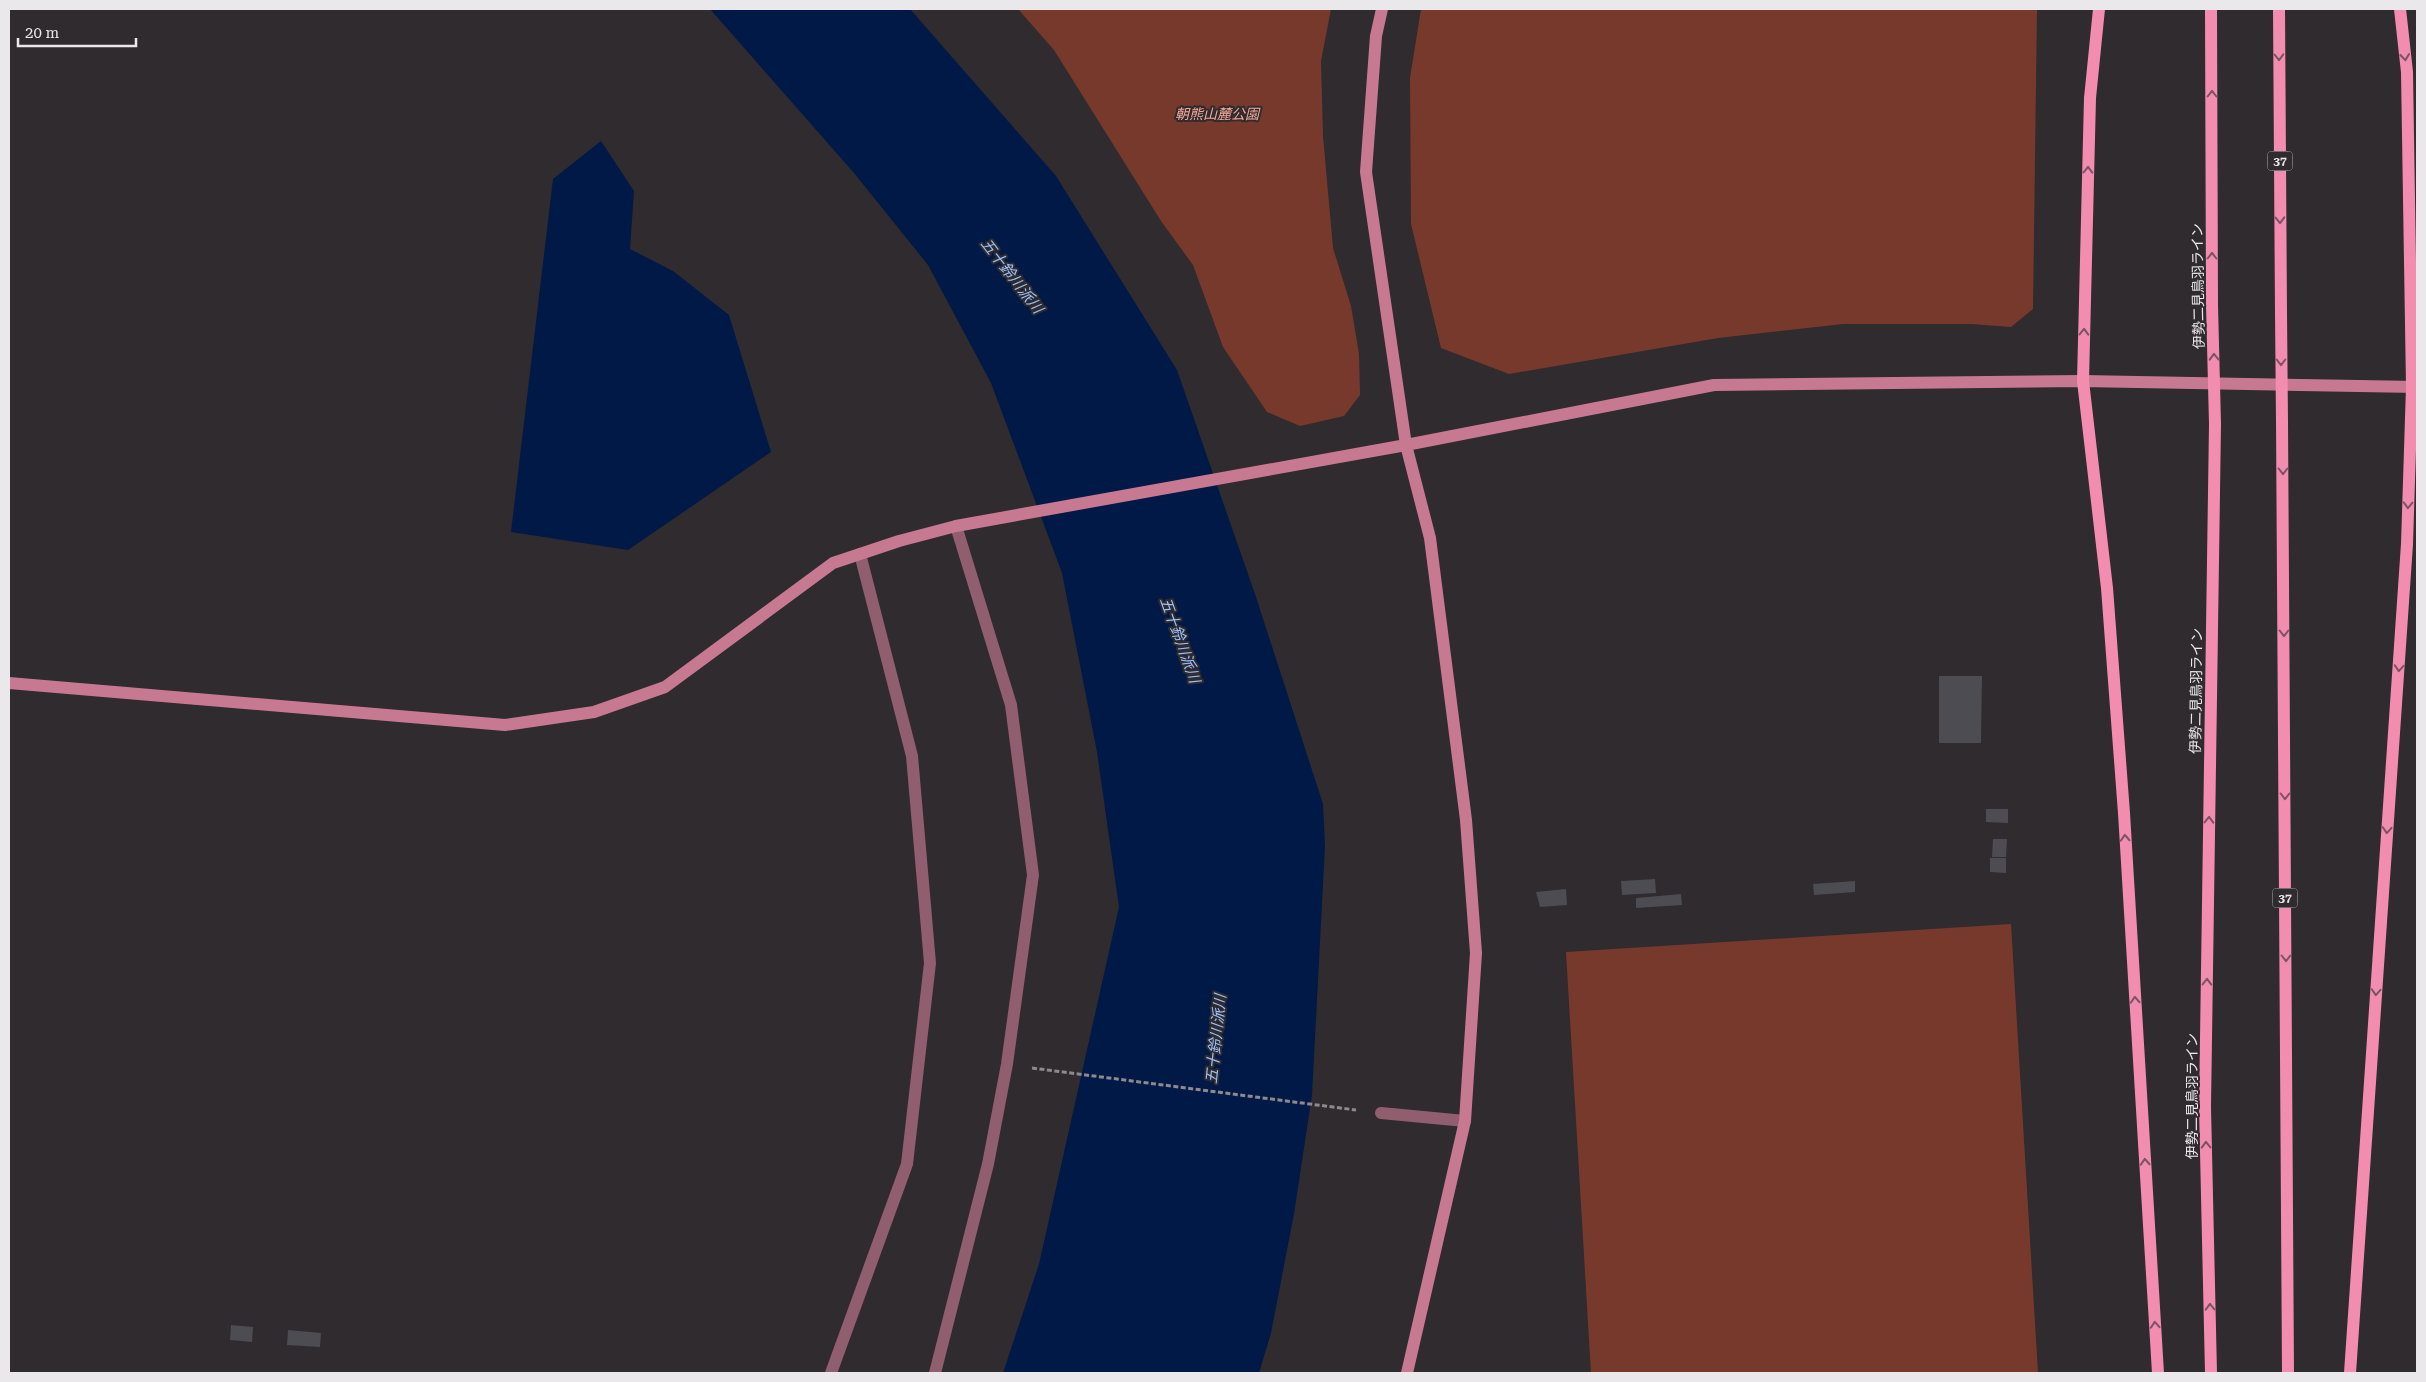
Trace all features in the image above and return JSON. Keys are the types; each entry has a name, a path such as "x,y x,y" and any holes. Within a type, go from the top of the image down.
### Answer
{"main road":[{"path":"2099,9 2090,98 2083,381 2107,588 2124,813 2158,1373"},
{"name":"伊勢二見鳥羽ライン","path":"2211,9 2212,305 2215,424 2205,1107 2212,1373"},
{"name":"37","path":"2278,9 2288,1373"},
{"path":"2350,1373 2407,544 2415,387 2407,72 2400,9"}],"street":[{"path":"1382,9 1376,36 1366,172 1406,445 1430,538 1466,820 1476,953 1464,1121 1407,1373"},
{"path":"9,682 506,724 594,712 665,687 833,563 899,540 956,526 1406,445 1714,385 2083,381 2415,387"},
{"path":"935,1373 988,1164 1007,1064 1033,875 1011,705 956,526"},
{"path":"831,1373 906,1164 930,963 912,756 860,554"},
{"path":"1381,1114 1464,1121"}],"path":[{"path":"1007,1064 1381,1114"}],"green space":[{"name":"朝熊山麓公園","path":"1018,9 1331,9 1321,61 1323,136 1333,248 1351,306 1359,354 1360,395 1344,416 1300,426 1267,412 1223,347 1193,265 1161,221 1054,50"},
{"path":"1421,9 2037,9 2033,309 2011,327 1971,324 1843,324 1718,338 1509,374 1441,348 1411,224 1410,78"},
{"path":"2011,924 2038,1373 1591,1373 1566,952"}],"water":[{"name":"五十鈴川派川","path":"710,9 910,9 1056,176 1177,370 1256,597 1323,804 1325,846 1312,1095 1294,1214 1271,1333 1259,1373 1003,1373 1039,1264 1119,907 1097,752 1062,573 991,383 928,265 854,173"},
{"path":"601,141 634,191 630,249 673,271 729,315 771,452 628,550 511,532 553,179"}],"building":[{"path":"1939,676 1982,676 1981,743 1939,743"},
{"path":"1986,809 2008,809 2008,823 1986,822"},
{"path":"1993,839 2007,839 2006,857 1992,857"},
{"path":"1990,858 2006,858 2006,873 1990,872"},
{"path":"1655,879 1656,893 1622,895 1621,881"},
{"path":"1855,881 1855,892 1814,895 1813,884"},
{"path":"1566,889 1567,905 1540,907 1536,892"},
{"path":"1681,894 1682,905 1636,908 1636,898"},
{"path":"231,1325 253,1327 252,1342 230,1340"},
{"path":"288,1330 321,1333 320,1347 287,1345"}]}
